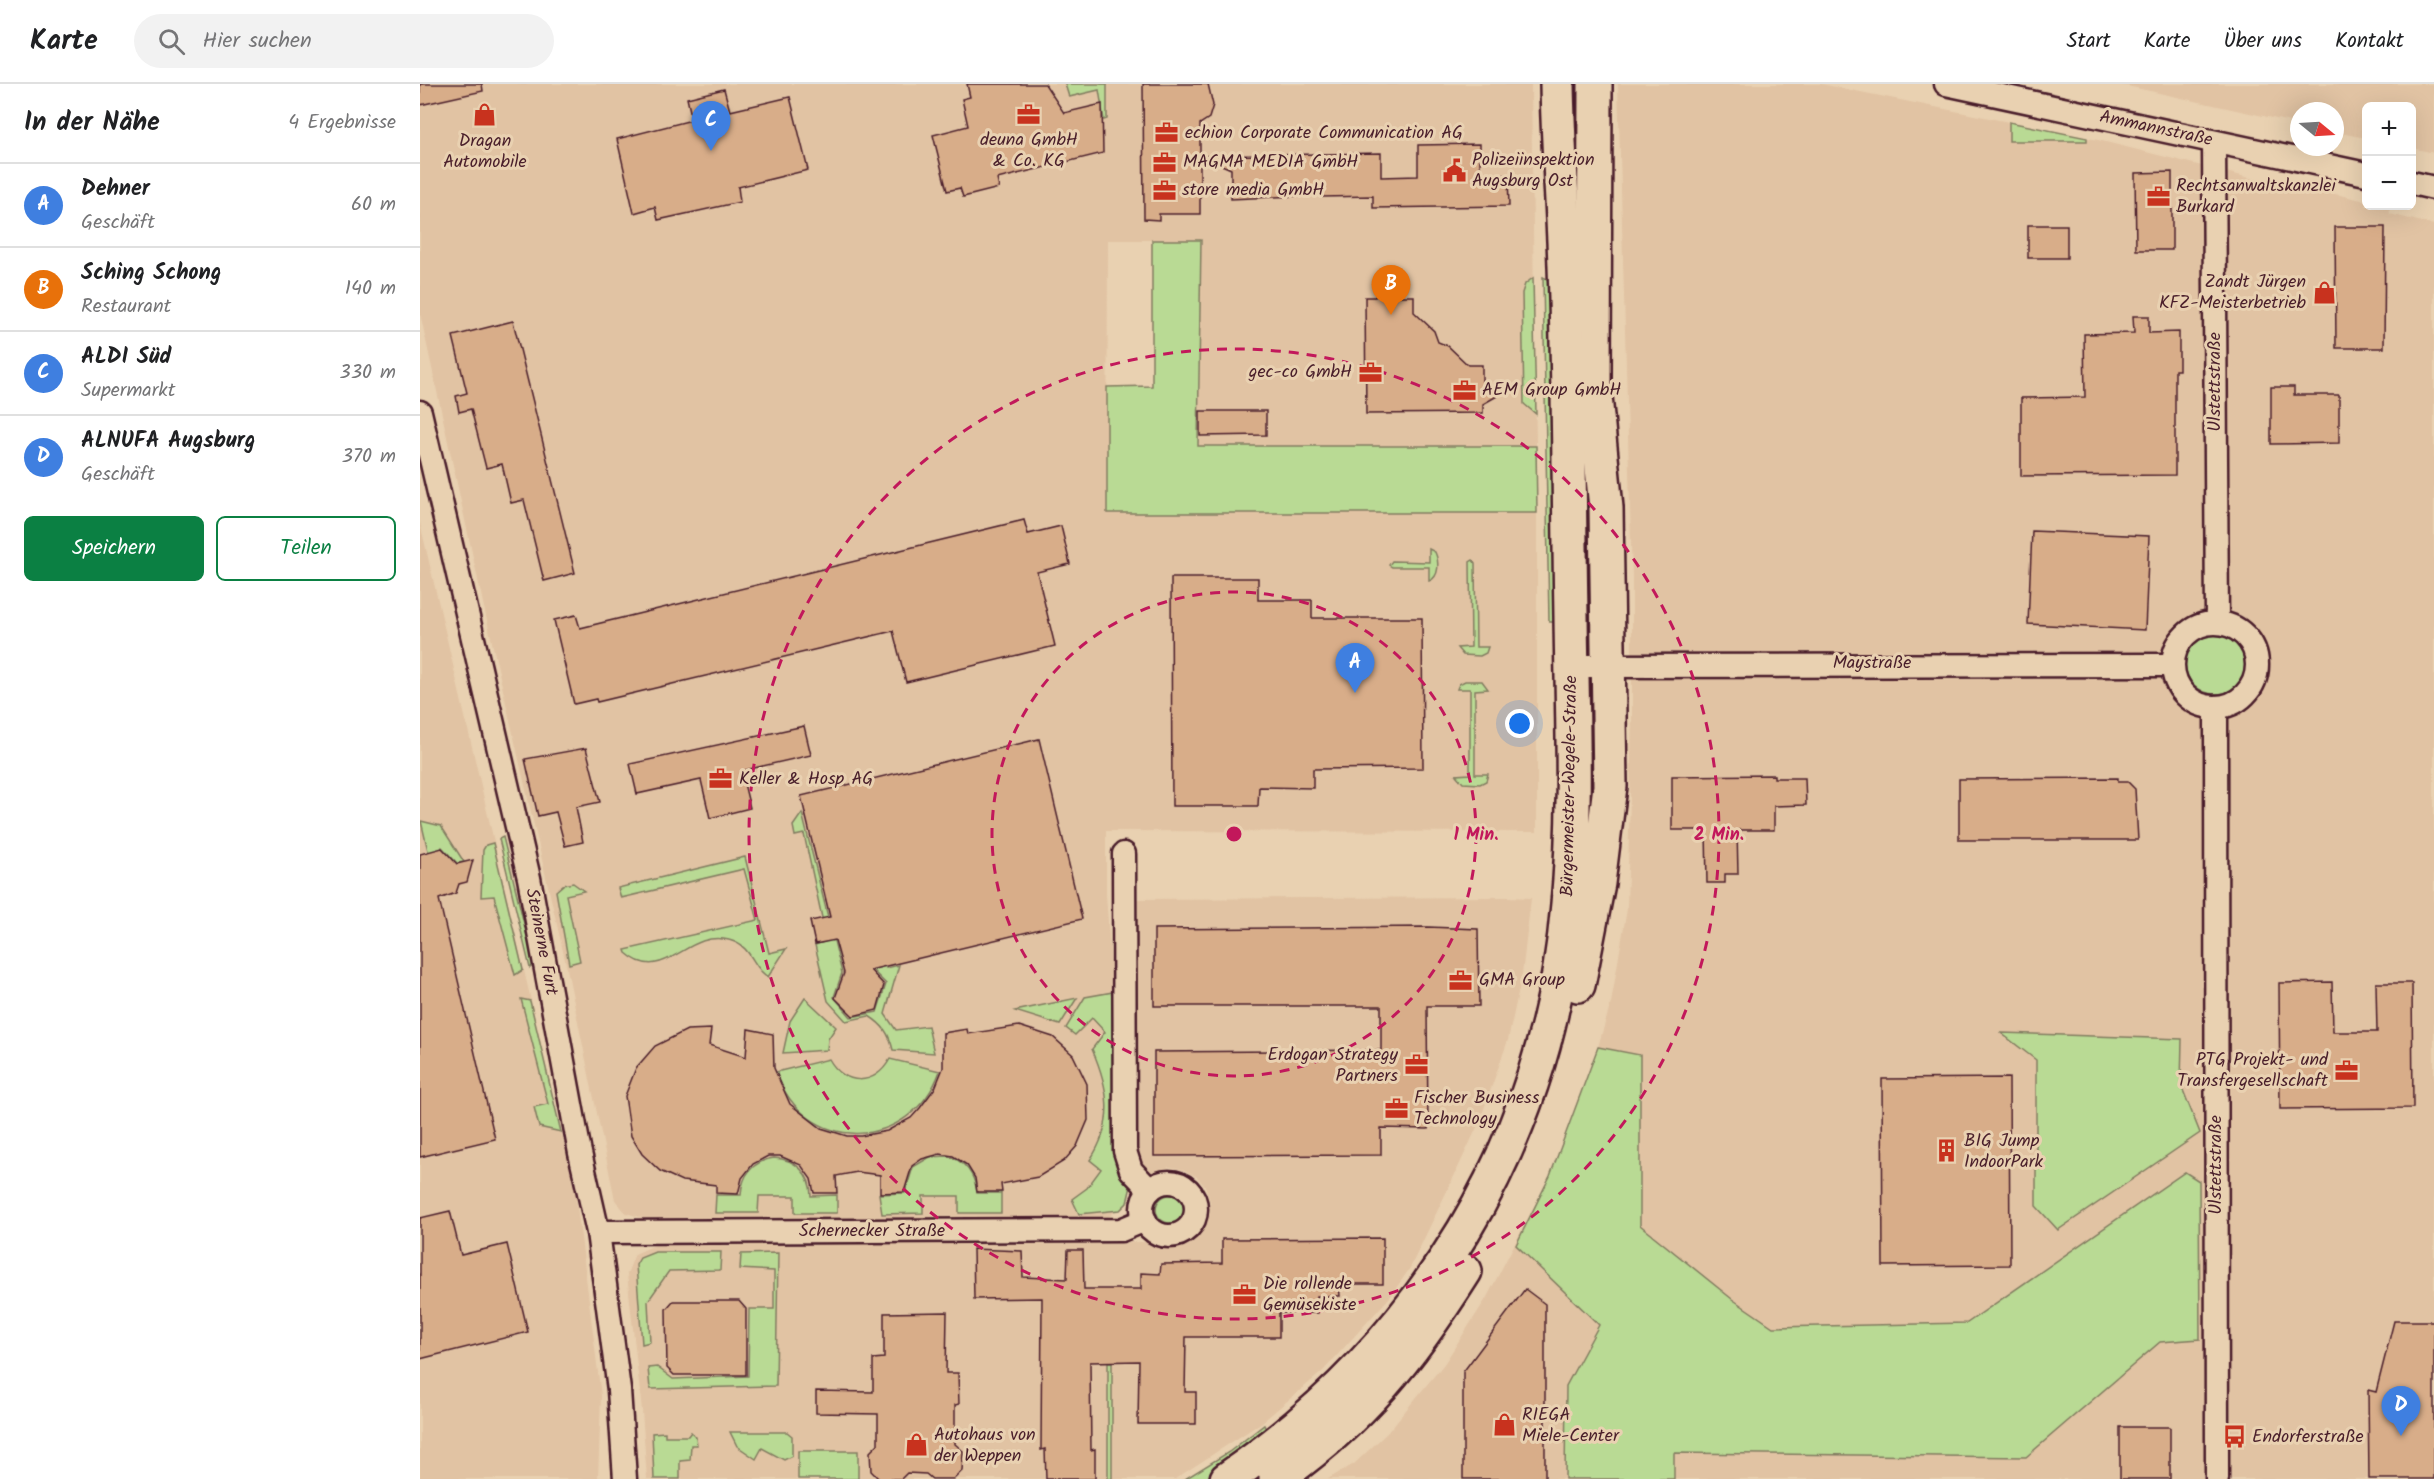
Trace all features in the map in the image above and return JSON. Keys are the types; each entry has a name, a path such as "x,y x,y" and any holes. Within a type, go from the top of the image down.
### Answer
{"main road":[{"name":"Bürgermeister-Wegele-Straße","path":"1263,1472 1424,1293 1446,1260 1484,1194 1515,1126 1529,1092 1553,1003 1568,908 1572,854 1566,276 1558,159 1557,84"},
{"name":"Bürgermeister-Wegele-Straße","path":"1227,1479 1263,1472 1355,1415 1415,1347 1490,1228 1512,1188 1542,1118 1571,1018 1603,847 1610,786 1606,508 1594,386 1595,84"}],"street":[{"name":"Ammannstraße","path":"1946,84 2362,173"},
{"name":"Ulstettstraße","path":"2214,142 2217,622"},
{"path":"2416,184 2434,188"},
{"name":"Steinerne Furt","path":"420,412 529,878 580,1154 598,1232 619,1390 625,1479"},
{"path":"2217,622 2231,625 2243,633 2252,644 2256,658 2256,672 2251,686 2242,697 2230,704 2216,707 2202,705 2186,695 2175,678 2172,665 2176,648 2186,634 2200,625 2217,622"},
{"name":"Maystraße","path":"1571,666 2172,665"},
{"name":"Ulstettstraße","path":"2216,707 2217,1479"},
{"path":"1124,854 1125,1151 1131,1170 1150,1190"},
{"path":"1163,1182 1178,1183 1191,1192 1196,1209 1190,1226 1175,1235 1157,1233 1145,1220 1143,1204 1150,1190 1163,1182"},
{"name":"Schernecker Straße","path":"598,1232 1121,1230 1145,1220"}],"shaded area":[{"path":"420,84 1531,84 1536,446 1198,446 1201,240 1108,240 1107,512 1537,513 1537,832 1106,831 1106,894 1113,992 1118,1208 1109,1217 646,1219 626,1213 615,1200 566,964 483,603 420,313"},
{"path":"1618,84 1821,84 2098,140 2266,182 2269,179 2362,200 2362,210 2389,210 2390,214 2434,225 2434,1479 1328,1479 1354,1464 1387,1433 1444,1364 1486,1299 1550,1176 1592,1067 1611,1003 1627,909 1632,719 1632,577"},
{"path":"2118,84 2434,84 2434,153 2416,149 2416,102 2362,102 2362,137 2344,134 2344,102 2290,102 2290,122"},
{"path":"420,523 575,1190 601,1396 598,1479 420,1479"},
{"path":"1531,898 1522,975 1508,1040 1479,1123 1410,1268 1390,1297 1322,1372 1261,1423 1175,1479 647,1479 627,1274 635,1254 655,1245 1152,1242 1174,1248 1190,1243 1203,1230 1209,1217 1210,1202 1206,1188 1197,1177 1184,1170 1170,1167 1146,1175 1138,1166 1136,899"}],"green space":[{"path":"1065,84 1107,84 1107,119 1104,120 1099,90 1069,97"},
{"path":"2009,122 2087,138 2087,141 2009,141"},
{"path":"1152,240 1201,240 1198,446 1536,446 1537,513 1107,513 1107,387 1152,386"},
{"path":"1543,277 1551,281 1562,622 1549,622"},
{"path":"1533,278 1536,414 1524,404 1522,293 1525,284"},
{"path":"1429,549 1435,552 1438,564 1435,576 1429,581 1429,567 1392,567 1389,565 1392,561 1429,562"},
{"path":"1473,560 1475,563 1476,647 1488,647 1486,653 1480,656 1463,655 1457,648 1471,647 1470,562"},
{"path":"2216,632 2238,641 2247,663 2238,685 2216,694 2194,685 2185,663 2194,641"},
{"path":"1465,681 1482,681 1488,689 1475,690 1475,774 1488,774 1486,781 1480,784 1463,783 1456,775 1470,774 1470,689 1457,689 1459,684"},
{"path":"802,813 842,973 834,997 851,1017 877,1012 886,984 868,966 881,952 886,968 899,965 885,1014 896,1030 928,1026 934,1053 893,1050 887,1034 874,1019 869,1016 846,1021 828,1001 815,945 827,941 804,834 795,836 793,826"},
{"path":"421,821 441,826 464,862 457,863 442,847 432,868"},
{"path":"503,837 534,965 530,968 499,839"},
{"path":"493,843 523,970 515,975 494,896 481,897 483,850 486,845"},
{"path":"745,857 769,953 786,949 768,977 743,947 729,940 714,939 701,942 664,961 652,964 640,962 626,953 625,950 758,920 744,869 621,898 618,888"},
{"path":"573,883 584,891 566,895 580,961 569,964 556,891 563,885"},
{"path":"1113,992 1115,1152 1131,1186 1127,1203 1120,1210 1079,1214 1072,1199 1087,1188 1101,1169 1090,1160 1103,1133 1107,1105 1098,1063 1092,1049 1105,1032 1092,1018 1075,1035 1066,1028 1085,997"},
{"path":"805,998 836,1027 828,1039 827,1050 783,1053 790,1021"},
{"path":"1077,998 1060,1025 1015,1011"},
{"path":"521,999 530,1001 561,1132 539,1127 534,1107 548,1104"},
{"path":"2001,1033 2182,1039 2181,1085 2200,1133 2058,1230 2036,1206 2036,1060"},
{"path":"1598,1047 1640,1055 1640,1225 1732,1299 1773,1327 1967,1323 2185,1172 2199,1181 2200,1339 2160,1342 2026,1457 1674,1453 1674,1479 1565,1479 1566,1386 1599,1325 1516,1245 1550,1176"},
{"path":"829,1059 843,1074 860,1080 876,1075 890,1059 940,1071 926,1098 906,1117 883,1129 858,1133 833,1130 810,1119 790,1099 776,1072"},
{"path":"947,1156 959,1161 968,1169 977,1193 1001,1193 1001,1213 959,1213 959,1196 923,1196 923,1213 882,1214 879,1194 905,1193 913,1167 930,1157"},
{"path":"774,1158 789,1161 801,1169 808,1181 811,1196 837,1195 837,1213 795,1213 795,1196 759,1196 758,1213 715,1213 716,1195 741,1195 746,1175 750,1170 760,1162"},
{"path":"1170,1195 1180,1199 1184,1209 1180,1219 1170,1223 1160,1219 1156,1209 1160,1199"},
{"path":"655,1252 721,1252 720,1270 669,1271 648,1301 650,1342 642,1344 636,1265 640,1258"},
{"path":"778,1253 776,1386 650,1389 648,1368 657,1367 673,1379 748,1376 749,1309 774,1309 774,1271 740,1269 741,1254"},
{"path":"1108,1362 1112,1362 1112,1479 1108,1479"},
{"path":"1264,1425 1266,1429 1235,1463 1209,1479 1185,1479 1229,1452"},
{"path":"665,1432 665,1436 688,1436 691,1432 696,1437 697,1445 691,1445 690,1460 680,1461 680,1479 654,1479 652,1433"},
{"path":"730,1432 787,1432 792,1436 792,1456 784,1460 762,1448 756,1459 737,1446"},
{"path":"798,1451 858,1451 858,1479 798,1479"}],"building":[{"path":"420,84 482,84 483,91 420,105"},
{"path":"967,84 1045,84 1064,113 1102,104 1103,153 997,179 999,188 963,197 960,188 947,191 933,135 968,126 962,99 970,97"},
{"path":"1143,84 1208,84 1213,105 1209,118 1200,124 1200,214 1159,214 1159,220 1144,219"},
{"path":"724,89 730,111 790,97 808,170 738,187 740,202 658,220 655,207 634,213 617,139 692,120 687,98"},
{"path":"1480,144 1480,175 1508,175 1509,206 1373,208 1373,196 1322,197 1319,195 1231,199 1231,169 1201,156 1381,153 1381,177 1418,176 1418,145"},
{"path":"2172,172 2172,250 2136,250 2135,173"},
{"path":"2028,225 2067,225 2067,258 2028,258"},
{"path":"2335,227 2385,227 2384,348 2336,348"},
{"path":"1383,282 1397,296 1414,296 1414,312 1434,331 1438,342 1448,346 1468,365 1482,365 1482,381 1497,396 1483,404 1483,413 1366,414 1365,297 1375,297"},
{"path":"2133,316 2149,316 2149,333 2179,332 2179,370 2175,370 2175,475 2021,476 2021,398 2085,397 2084,334 2134,333"},
{"path":"513,321 575,573 544,581 524,500 511,503 502,464 486,468 471,409 459,412 456,396 467,393 453,336"},
{"path":"2271,387 2294,387 2294,395 2339,395 2339,443 2271,444"},
{"path":"1200,411 1266,411 1266,435 1200,436"},
{"path":"1024,520 1028,534 1061,526 1070,564 1037,572 1055,646 906,682 893,631 597,702 596,699 574,704 554,620 576,615 580,628"},
{"path":"2032,531 2149,536 2145,630 2028,624"},
{"path":"1171,578 1258,578 1258,600 1312,600 1312,618 1422,618 1423,768 1313,769 1313,788 1259,787 1258,806 1172,806"},
{"path":"804,726 811,755 741,771 750,808 710,818 701,780 637,794 630,764"},
{"path":"1039,739 1082,919 870,970 884,985 877,1010 853,1016 835,998 844,973 835,940 815,944 810,921 830,917 801,796"},
{"path":"586,748 600,802 576,807 583,842 565,846 556,812 538,816 525,759"},
{"path":"1774,775 1774,778 1805,778 1806,805 1774,806 1774,830 1737,830 1738,874 1725,874 1725,883 1707,883 1706,830 1672,830 1672,776"},
{"path":"2118,778 2118,782 2128,782 2135,789 2138,840 1959,840 1959,779"},
{"path":"442,848 457,864 473,860 467,882 459,884 456,893 439,899 495,1139 420,1157 420,854"},
{"path":"1428,927 1478,929 1479,1006 1427,1006 1428,1129 1381,1128 1381,1155 1154,1156 1154,1052 1381,1050 1381,1006 1154,1006 1154,929"},
{"name":"PTG Projekt- und Transfergesellschaft","path":"2332,982 2333,1032 2377,1032 2376,983 2412,983 2413,1108 2280,1109 2279,983"},
{"path":"1019,1026 1053,1037 1073,1055 1087,1084 1088,1120 1077,1146 1064,1161 1038,1177 1001,1184 1002,1192 977,1192 975,1178 967,1165 953,1156 940,1154 922,1159 912,1166 904,1192 880,1193 880,1175 857,1172 836,1176 837,1193 814,1193 811,1179 801,1165 780,1156 768,1156 753,1164 742,1178 738,1194 716,1193 716,1185 682,1181 660,1171 642,1154 631,1136 625,1096 636,1068 655,1046 687,1030 711,1029 709,1045 746,1057 748,1029 773,1034 774,1068 790,1104 821,1128 847,1136 861,1136 887,1131 911,1118 920,1108 935,1088 943,1068 943,1033 967,1029 968,1034"},
{"name":"BIG Jump IndoorPark","path":"2009,1078 2010,1265 1883,1266 1882,1079"},
{"path":"450,1211 461,1255 507,1244 528,1332 420,1359 420,1218"},
{"path":"1383,1238 1383,1284 1339,1284 1340,1296 1317,1296 1318,1313 1279,1313 1279,1337 1186,1337 1185,1392 1196,1392 1196,1424 1138,1424 1139,1361 1090,1362 1091,1450 1095,1449 1095,1479 1046,1479 1045,1449 1041,1450 1042,1298 974,1299 973,1249 1022,1251 1023,1277 1067,1279 1068,1250 1083,1250 1084,1289 1141,1289 1141,1273 1160,1274 1161,1264 1222,1263 1222,1239"},
{"name":"RIEGA Miele-Center","path":"1525,1289 1545,1304 1545,1479 1463,1479 1463,1372"},
{"path":"673,1301 739,1301 746,1309 746,1375 674,1375 667,1368 666,1309"},
{"path":"947,1312 946,1373 958,1373 959,1404 955,1405 955,1444 963,1451 962,1471 954,1479 932,1479 926,1474 907,1473 901,1479 879,1479 871,1471 870,1452 878,1444 878,1414 816,1413 816,1391 873,1392 873,1359 884,1358 884,1313"},
{"path":"2394,1321 2434,1321 2434,1479 2369,1479 2368,1390 2376,1392"},
{"path":"2120,1427 2170,1427 2170,1479 2120,1479"}],"place":[{"name":"deuna GmbH & Co. KG","path":"1029,114"},
{"name":"Dragan Automobile","path":"485,115"},
{"name":"echion Corporate Communication AG","path":"1167,133"},
{"name":"ALDI Süd","path":"711,151"},
{"name":"MAGMA MEDIA GmbH","path":"1165,162"},
{"name":"Polizeiinspektion Augsburg Ost","path":"1454,170"},
{"name":"store media GmbH","path":"1164,190"},
{"name":"Rechtsanwaltskanzlei Burkard","path":"2158,196"},
{"name":"Zandt Jürgen KFZ-Meisterbetrieb","path":"2324,292"},
{"name":"Sching Schong","path":"1391,315"},
{"name":"gec-co GmbH","path":"1370,372"},
{"name":"AEM Group GmbH","path":"1464,390"},
{"name":"Dehner","path":"1355,693"},
{"name":"Keller & Hosp AG","path":"721,779"},
{"name":"GMA Group","path":"1461,980"},
{"name":"Erdogan Strategy Partners","path":"1416,1065"},
{"name":"PTG Projekt- und Transfergesellschaft","path":"2346,1070"},
{"name":"Fischer Business Technology","path":"1396,1108"},
{"name":"BIG Jump IndoorPark","path":"1946,1151"},
{"name":"Die rollende Gemüsekiste","path":"1245,1294"},
{"name":"RIEGA Miele-Center","path":"1504,1425"},
{"name":"ALNUFA Augsburg","path":"2401,1436"},
{"name":"Endorferstraße","path":"2234,1437"},
{"name":"Autohaus von der Weppen","path":"916,1445"}]}
